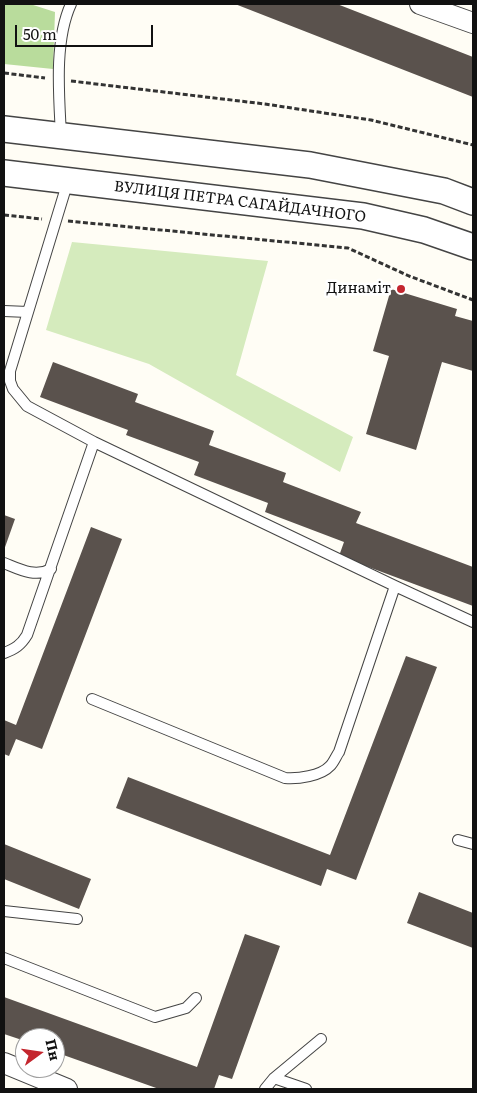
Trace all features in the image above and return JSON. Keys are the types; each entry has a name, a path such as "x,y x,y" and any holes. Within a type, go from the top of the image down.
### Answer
{"street":[{"path":"420,4 473,23"},
{"path":"4,128 310,165 444,191 473,202"},
{"name":"ВУЛИЦЯ ПЕТРА САГАЙДАЧНОГО","path":"4,173 362,216 424,230 473,247"},
{"path":"4,1063 67,1089"}],"lane":[{"path":"62,136 59,79 64,19 71,4"},
{"path":"68,180 10,372 10,381 13,389 27,406 94,442 473,622"},
{"path":"4,311 28,312"},
{"path":"4,653 16,648 23,642 51,569 94,442"},
{"path":"4,563 39,574 51,569"},
{"path":"92,699 285,778 298,779 316,774 330,767 339,752 395,586"},
{"path":"458,840 473,844"},
{"path":"4,911 77,919"},
{"path":"4,958 155,1017 186,1008 196,998"},
{"path":"265,1089 274,1078 321,1039"},
{"path":"274,1078 306,1089"}],"path":[{"path":"4,73 265,104 371,120 473,145"},
{"path":"4,215 348,248 409,276 473,300"}],"green space":[{"path":"4,4 30,4 55,12 53,69 4,64"},
{"path":"72,242 268,261 236,375 353,437 340,472 149,364 46,330"}],"building":[{"path":"235,4 337,4 473,57 473,97"},
{"path":"391,289 457,309 455,316 473,321 473,371 442,362 416,450 366,434 389,356 373,351"},
{"path":"53,362 138,394 135,402 214,431 209,445 286,473 283,482 361,512 356,523 473,567 473,606 339,556 344,542 265,512 268,503 194,475 199,462 126,435 128,430 40,397"},
{"path":"4,515 15,519 4,550"},
{"path":"91,527 122,539 42,749 16,739 9,756 4,754 4,720 16,725"},
{"path":"406,656 437,667 356,880 327,869 321,886 116,808 128,777 330,855"},
{"path":"4,844 91,879 79,909 4,879"},
{"path":"419,892 473,913 473,948 407,923"},
{"path":"245,934 280,946 232,1079 219,1075 214,1089 159,1089 65,1056 65,1028 15,1028 15,1038 4,1034 4,997 197,1067"}],"place":[{"name":"Динаміт","path":"401,289"}]}
